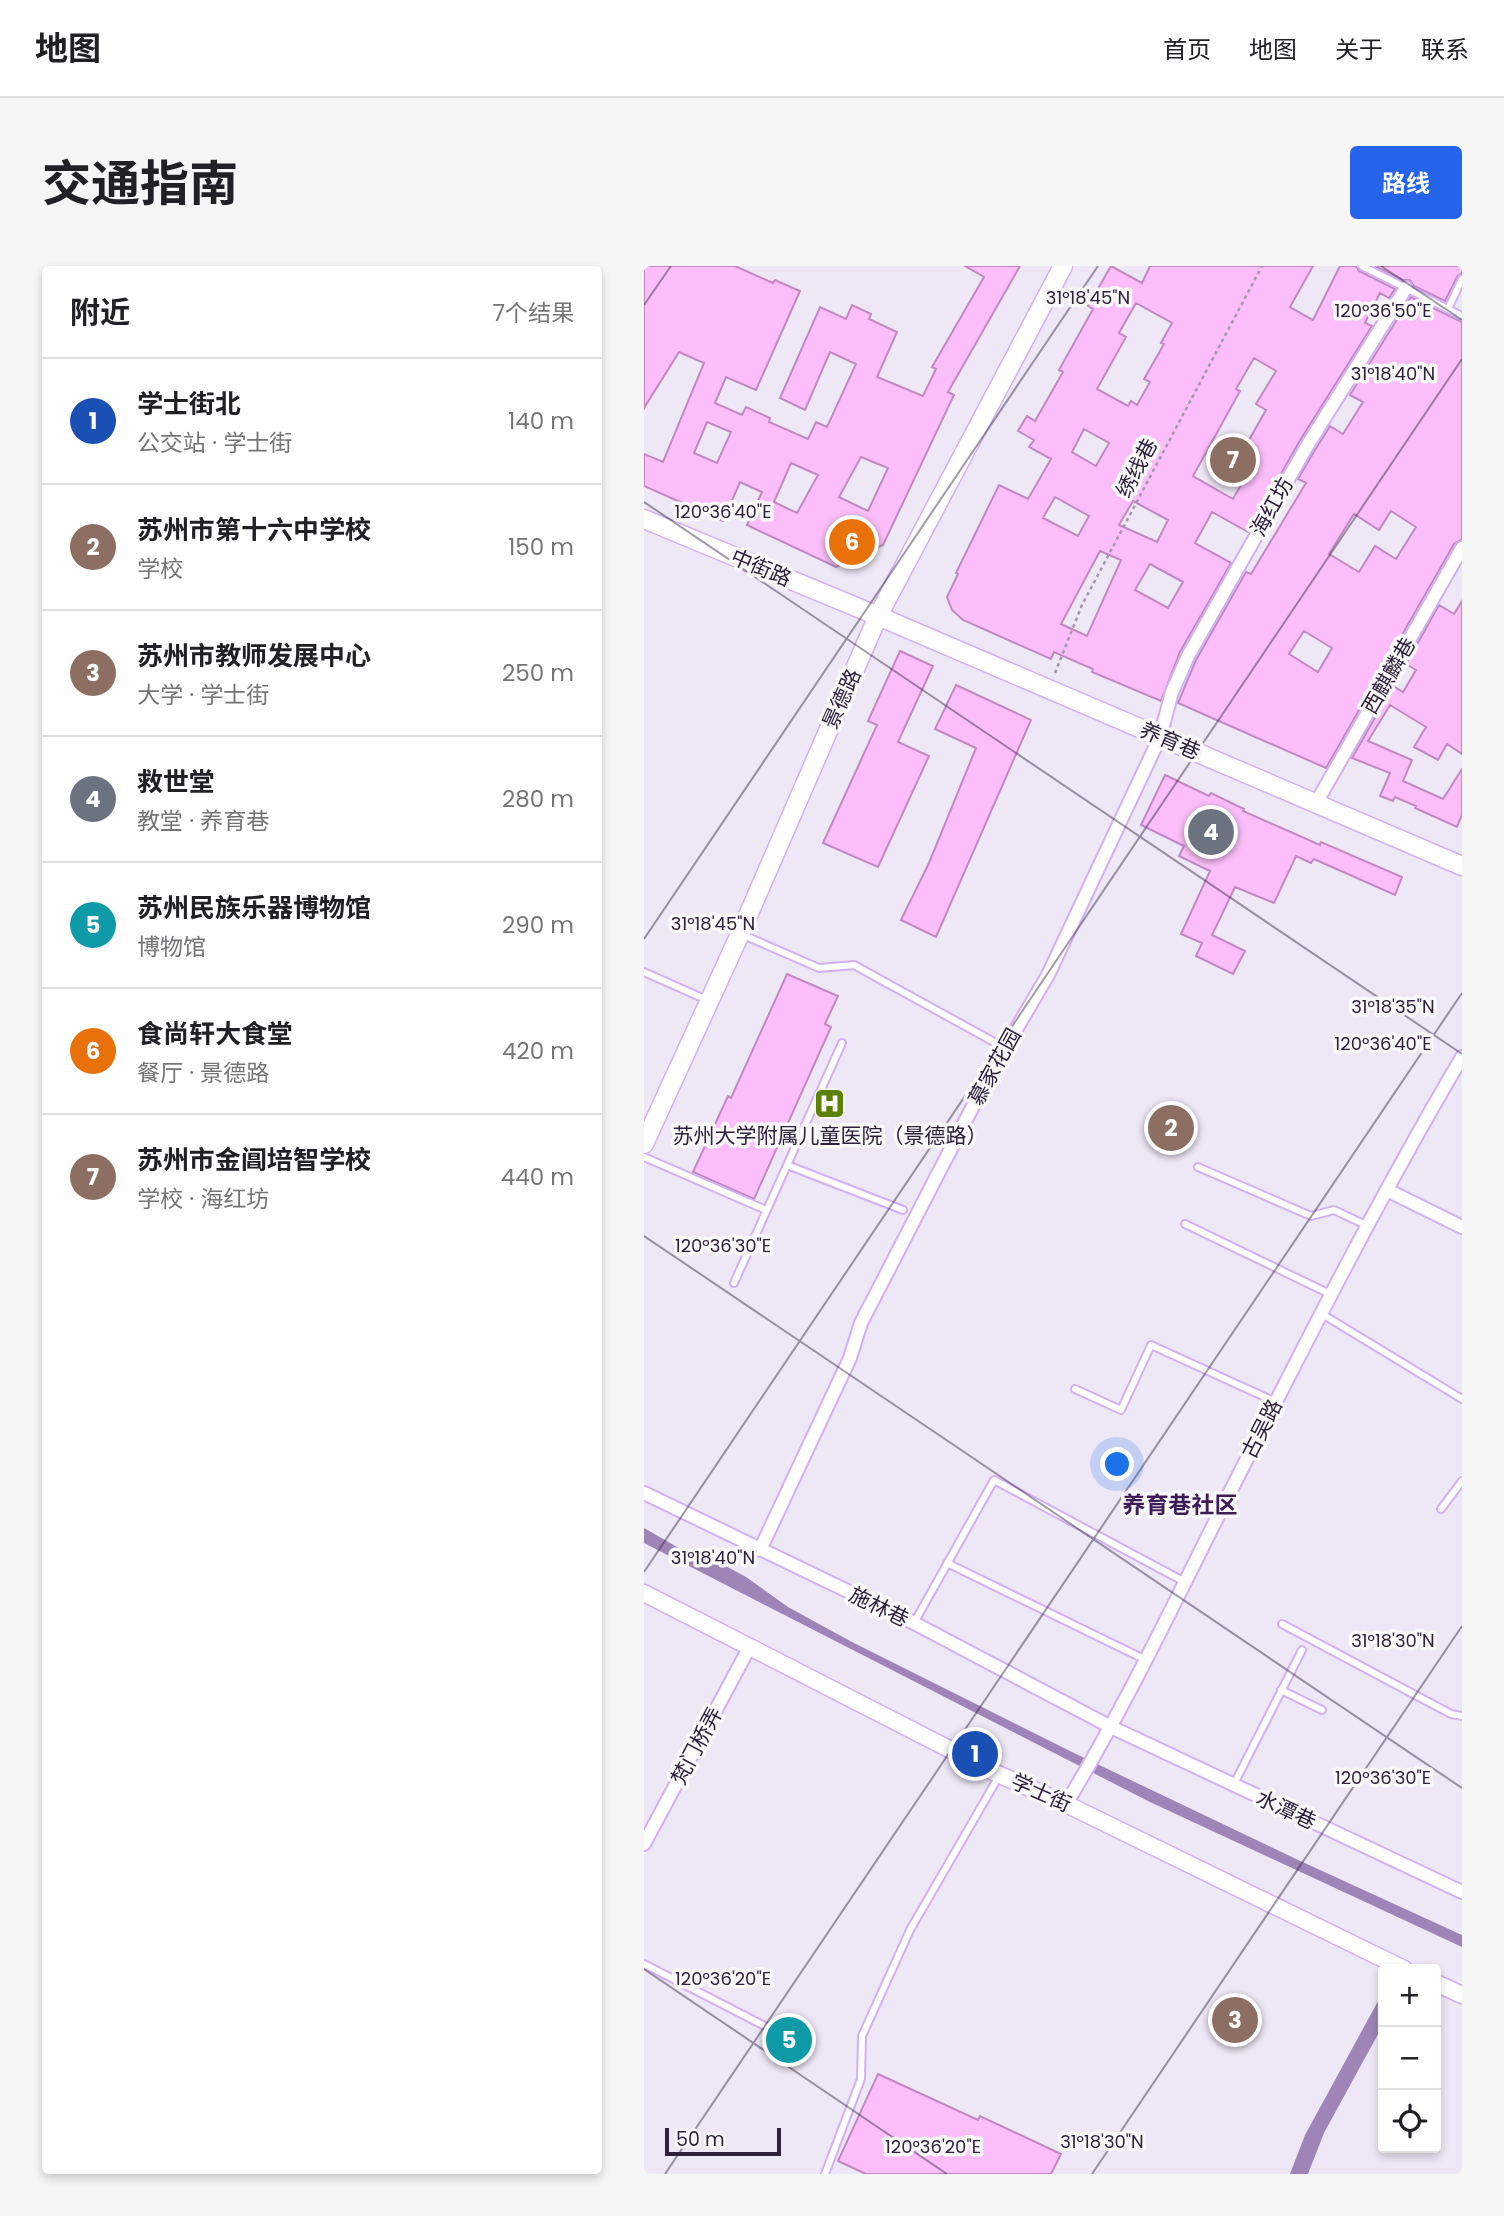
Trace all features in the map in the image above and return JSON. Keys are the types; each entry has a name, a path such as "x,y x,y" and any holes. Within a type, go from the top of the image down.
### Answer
{"main road":[{"name":"景德路","path":"644,1144 740,934 878,616 1063,266"},
{"name":"中街路","path":"644,519 878,616"},
{"name":"养育巷","path":"878,616 1462,866"}],"street":[{"name":"海红坊","path":"1160,737 1172,692 1188,656 1307,446 1406,288"},
{"name":"西麒麟巷","path":"1316,803 1462,548"},
{"name":"慕家花园","path":"760,1550 850,1358 861,1323 988,1077 1048,975 1160,737"},
{"name":"古吴路","path":"1066,1804 1146,1660 1387,1189 1462,1057"},
{"path":"1387,1189 1462,1227"},
{"name":"施林巷","path":"644,1493 914,1623 1111,1727"},
{"name":"学士街","path":"644,1593 1000,1775 1066,1804 1394,1964"},
{"name":"梵门桥弄","path":"644,1844 749,1648"},
{"name":"水潭巷","path":"1111,1727 1462,1892"},
{"path":"1441,1985 1462,1995"}],"lane":[{"path":"1362,266 1462,316"},
{"path":"1448,309 1462,279"},
{"path":"740,934 819,968 854,965 1005,1048"},
{"path":"644,972 709,1001"},
{"path":"734,1283 842,1043"},
{"path":"644,1157 766,1210"},
{"path":"787,1165 903,1210"},
{"path":"1198,1167 1311,1216 1334,1210 1368,1226"},
{"path":"1185,1224 1332,1295"},
{"path":"1322,1314 1462,1399"},
{"path":"1075,1389 1121,1410 1151,1345 1276,1402"},
{"path":"914,1623 994,1480 1185,1582"},
{"path":"1441,1509 1462,1481"},
{"path":"947,1563 1146,1660"},
{"path":"1282,1624 1451,1714 1461,1713"},
{"path":"1233,1786 1302,1650"},
{"path":"1281,1690 1322,1710"},
{"path":"825,2174 861,2079 862,2036 910,1930 1000,1775"},
{"path":"644,1964 792,2040"}],"path":[{"name":"绣线巷","path":"1048,689 1082,605 1262,266"}],"shaded area":[{"path":"644,1528 698,1559 702,1553 746,1577 788,1607 852,1642 1072,1752 1462,1935 1462,1947 1150,1802 644,1543"},
{"path":"1378,2001 1378,2034 1324,2133 1308,2174 1290,2174 1305,2135"}],"building":[{"path":"644,266 735,266 773,283 775,280 800,291 756,390 726,377 715,403 742,415 746,407 770,418 769,422 808,439 816,422 827,427 856,364 830,352 805,410 780,398 820,307 846,319 852,305 871,314 869,319 897,332 877,377 923,396 936,369 932,367 984,277 965,266 1020,266 948,392 954,395 883,545 836,567 747,525 762,492 740,482 723,521 644,486 644,454 663,462 704,363 679,352 644,408","holes":["707,422 731,432 717,463 694,453","861,457 888,468 868,511 839,497","791,463 818,475 797,513 774,502"]},
{"path":"1111,266 1142,283 1150,266 1313,266 1290,307 1313,320 1340,266 1356,266 1359,271 1395,289 1389,298 1380,293 1365,323 1372,326 1299,442 1248,532 1212,512 1195,543 1231,563 1180,652 1161,701 1092,672 1093,669 1054,652 1051,659 963,620 952,610 947,597 999,485 1028,499 1051,459 1029,447 1034,440 1018,431 1027,416 1035,421 1063,372 1059,370 1093,309 1088,306","holes":["1136,303 1172,323 1161,343 1164,344 1144,379 1150,382 1137,405 1131,401 1128,406 1097,389 1126,337 1119,333","1254,358 1276,371 1256,404 1266,410 1245,447 1258,455 1233,499 1193,476 1240,391 1236,389","1084,429 1109,443 1096,466 1072,452","1055,497 1089,516 1078,536 1043,518","1133,501 1168,520 1157,542 1119,525","1100,551 1121,560 1087,636 1061,624","1150,564 1183,582 1168,608 1135,590"]},
{"path":"1375,266 1462,266 1462,273 1457,277 1445,301 1414,286 1410,280 1403,280"},
{"path":"1411,297 1462,322 1462,539 1454,544 1326,768 1178,703 1196,660 1246,572 1251,574 1306,483 1298,479 1315,450 1330,426 1343,434 1363,402 1350,395","holes":["1391,511 1416,527 1396,559 1375,546 1359,572 1329,554 1354,514 1379,530","1304,631 1332,648 1318,672 1289,654"]},
{"path":"1462,601 1462,754 1447,744 1438,760 1414,747 1426,727 1390,705 1368,741 1412,760 1403,781 1443,799 1462,769 1462,815 1457,827 1395,797 1393,801 1380,796 1390,773 1352,758 1393,686 1403,692 1416,670 1406,664 1439,605 1454,614"},
{"path":"900,651 933,666 898,742 929,756 878,867 823,843 877,725 868,721"},
{"path":"956,685 1031,720 936,937 901,920 929,863 976,748 935,729"},
{"path":"1165,775 1209,796 1211,793 1244,809 1243,811 1320,845 1321,842 1402,877 1395,895 1314,859 1311,863 1296,856 1274,903 1235,887 1212,935 1245,951 1233,974 1196,956 1202,943 1181,934 1210,871 1179,856 1184,846 1141,825"},
{"path":"787,974 838,996 825,1024 831,1027 754,1199 693,1172 728,1096 731,1098"},
{"path":"878,2074 978,2120 980,2116 1061,2154 1051,2174 866,2174 838,2161"}],"place":[{"name":"苏州市金阊培智学校","path":"1233,460"},
{"name":"食尚轩大食堂","path":"852,542"},
{"name":"救世堂","path":"1211,832"},
{"name":"苏州大学附属儿童医院（景德路）","path":"830,1104"},
{"name":"苏州市第十六中学校","path":"1171,1128"},
{"name":"学士街北","path":"975,1754"},
{"name":"苏州市教师发展中心","path":"1235,2020"},
{"name":"苏州民族乐器博物馆","path":"789,2040"}],"district":[{"name":"养育巷社区","path":"1180,1505"}]}
